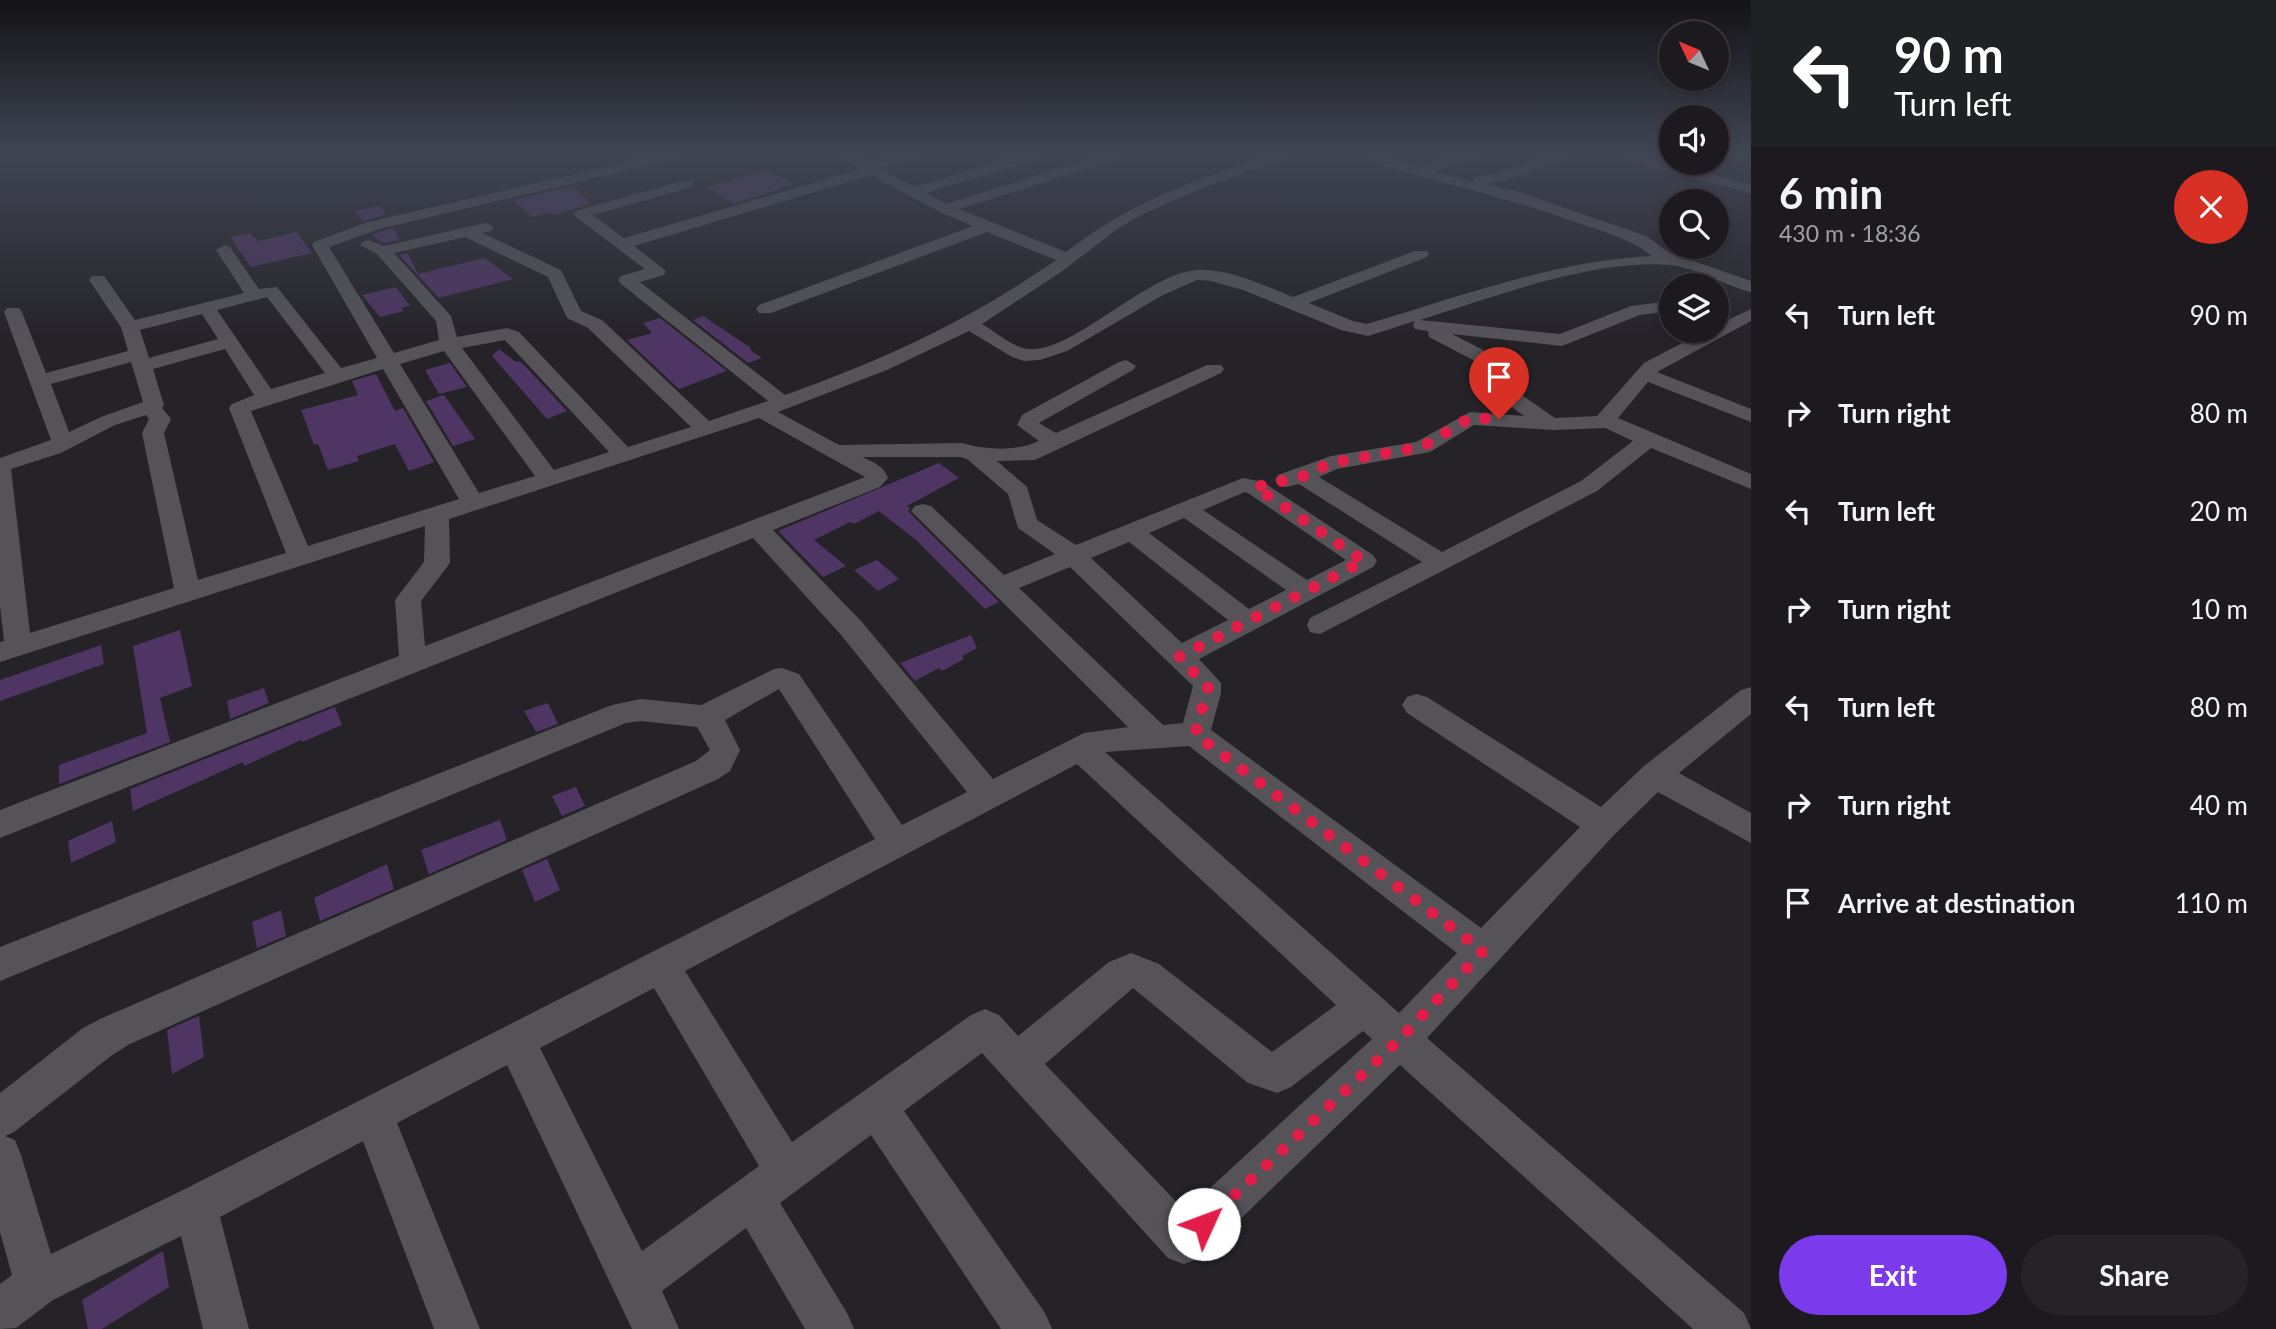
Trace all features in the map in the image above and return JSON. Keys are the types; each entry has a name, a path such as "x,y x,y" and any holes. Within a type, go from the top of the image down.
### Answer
{"street":[{"path":"417,215 361,228 323,243 320,247 472,503"},
{"path":"0,824 877,478 875,473 836,451 772,407 627,280 658,271 582,215"},
{"path":"622,244 719,215"},
{"path":"960,215 1068,259"},
{"path":"98,280 130,327 153,405 0,467 9,649 772,407 969,324 1068,259 1099,233 1132,215"},
{"path":"1571,215 1640,239 1673,260 1751,287"},
{"path":"765,309 987,226"},
{"path":"383,251 488,227"},
{"path":"466,232 555,274 570,311 595,324 706,430"},
{"path":"324,253 363,244 383,251 445,320 449,344 549,479"},
{"path":"224,250 254,295"},
{"path":"1291,304 1420,254"},
{"path":"969,324 1014,351 1036,357 1090,331 1186,277 1210,275 1228,279 1360,330 1414,323 1551,274 1617,263 1673,260"},
{"path":"130,327 274,292 337,376"},
{"path":"206,307 266,397"},
{"path":"1414,323 1555,340 1637,310 1659,307"},
{"path":"13,312 63,443"},
{"path":"1729,313 1747,316"},
{"path":"1608,422 1606,419 1651,367 1747,316"},
{"path":"1414,323 1484,359 1504,379 1503,391 1549,424"},
{"path":"300,557 239,408 266,397 449,344 499,334 512,336 624,455"},
{"path":"40,381 229,342"},
{"path":"1055,442 1027,423 1126,366"},
{"path":"836,451 962,450 975,454 1027,455 1214,369"},
{"path":"1645,374 1751,416"},
{"path":"1081,391 1119,412"},
{"path":"150,408 160,419 153,433 188,593"},
{"path":"1000,586 1243,485 1255,487 1301,477 1331,463 1422,447 1470,418 1549,424 1608,422 1751,482"},
{"path":"1320,625 1589,486 1648,439"},
{"path":"975,454 1019,492 1026,523 1073,555 1208,687 1195,734"},
{"path":"1301,477 1441,562"},
{"path":"1179,657 1364,561 1255,487"},
{"path":"1186,509 1306,592"},
{"path":"923,511 1155,735"},
{"path":"413,662 408,600 437,563 437,514"},
{"path":"757,527 852,629 989,797"},
{"path":"1131,531 1248,622"},
{"path":"0,964 615,715 641,710 705,717 774,679 789,681 897,844"},
{"path":"634,1284 985,1028 1184,1242 1400,1039 1603,825 1655,775 1751,698"},
{"path":"1417,705 1603,825"},
{"path":"0,1118 97,1042 114,1032 707,771 719,762 725,750 712,724 705,717"},
{"path":"0,1312 37,1284 196,1206 1081,749 1107,739 1195,734 1483,951"},
{"path":"1081,749 1400,1039 1728,1329"},
{"path":"1655,775 1751,829"},
{"path":"661,966 769,1184 831,1329"},
{"path":"1017,1062 1122,974 1132,970 1146,976 1262,1069 1276,1073 1364,1006"},
{"path":"516,1041 656,1329"},
{"path":"876,1106 1029,1329"},
{"path":"373,1115 457,1329"},
{"path":"0,1156 37,1284"},
{"path":"196,1206 226,1329"}],"building":[{"path":"358,215 386,215 363,221"},
{"path":"393,228 400,240 384,243 378,241 373,234"},
{"path":"296,232 312,253 251,267 230,237 250,233 258,241"},
{"path":"407,253 418,274 485,258 513,279 439,298 399,255"},
{"path":"396,287 410,306 401,308 404,311 380,317 362,295"},
{"path":"703,316 762,358 748,363 693,320"},
{"path":"660,318 727,371 679,389 627,340 652,333 643,323"},
{"path":"499,349 525,366 567,411 547,419 492,356"},
{"path":"450,363 467,387 439,394 425,370"},
{"path":"376,374 395,411 403,408 434,462 409,471 395,444 357,456 359,461 328,470 318,444 314,445 301,410 358,395 352,381"},
{"path":"444,395 475,439 453,446 426,401"},
{"path":"939,463 959,478 907,506 910,508 908,511 999,602 985,609 916,540 879,511 814,540 846,566 823,577 778,531"},
{"path":"877,560 899,579 878,591 854,570"},
{"path":"180,630 192,686 160,698 170,742 59,784 59,765 147,733 133,646"},
{"path":"971,635 977,648 942,671 939,668 915,681 900,663"},
{"path":"101,645 104,664 0,701 0,680"},
{"path":"264,688 269,703 230,719 227,701"},
{"path":"548,703 558,724 536,732 524,711"},
{"path":"335,707 342,725 244,766 243,762 133,811 130,789"},
{"path":"576,787 585,806 562,816 552,796"},
{"path":"500,820 507,840 429,874 421,850"},
{"path":"112,821 116,842 71,863 68,841"},
{"path":"547,859 560,890 535,902 522,870"},
{"path":"387,864 394,889 320,921 314,898"},
{"path":"281,910 286,936 257,948 252,922"},
{"path":"199,1016 204,1057 172,1074 167,1030"},
{"path":"163,1251 169,1287 102,1329 88,1329 82,1300"}],"route":[{"path":"1204,1224 1400,1039 1483,951 1195,734 1208,687 1179,657 1364,561 1255,487 1301,477 1331,463 1422,447 1465,419 1499,419"}]}
